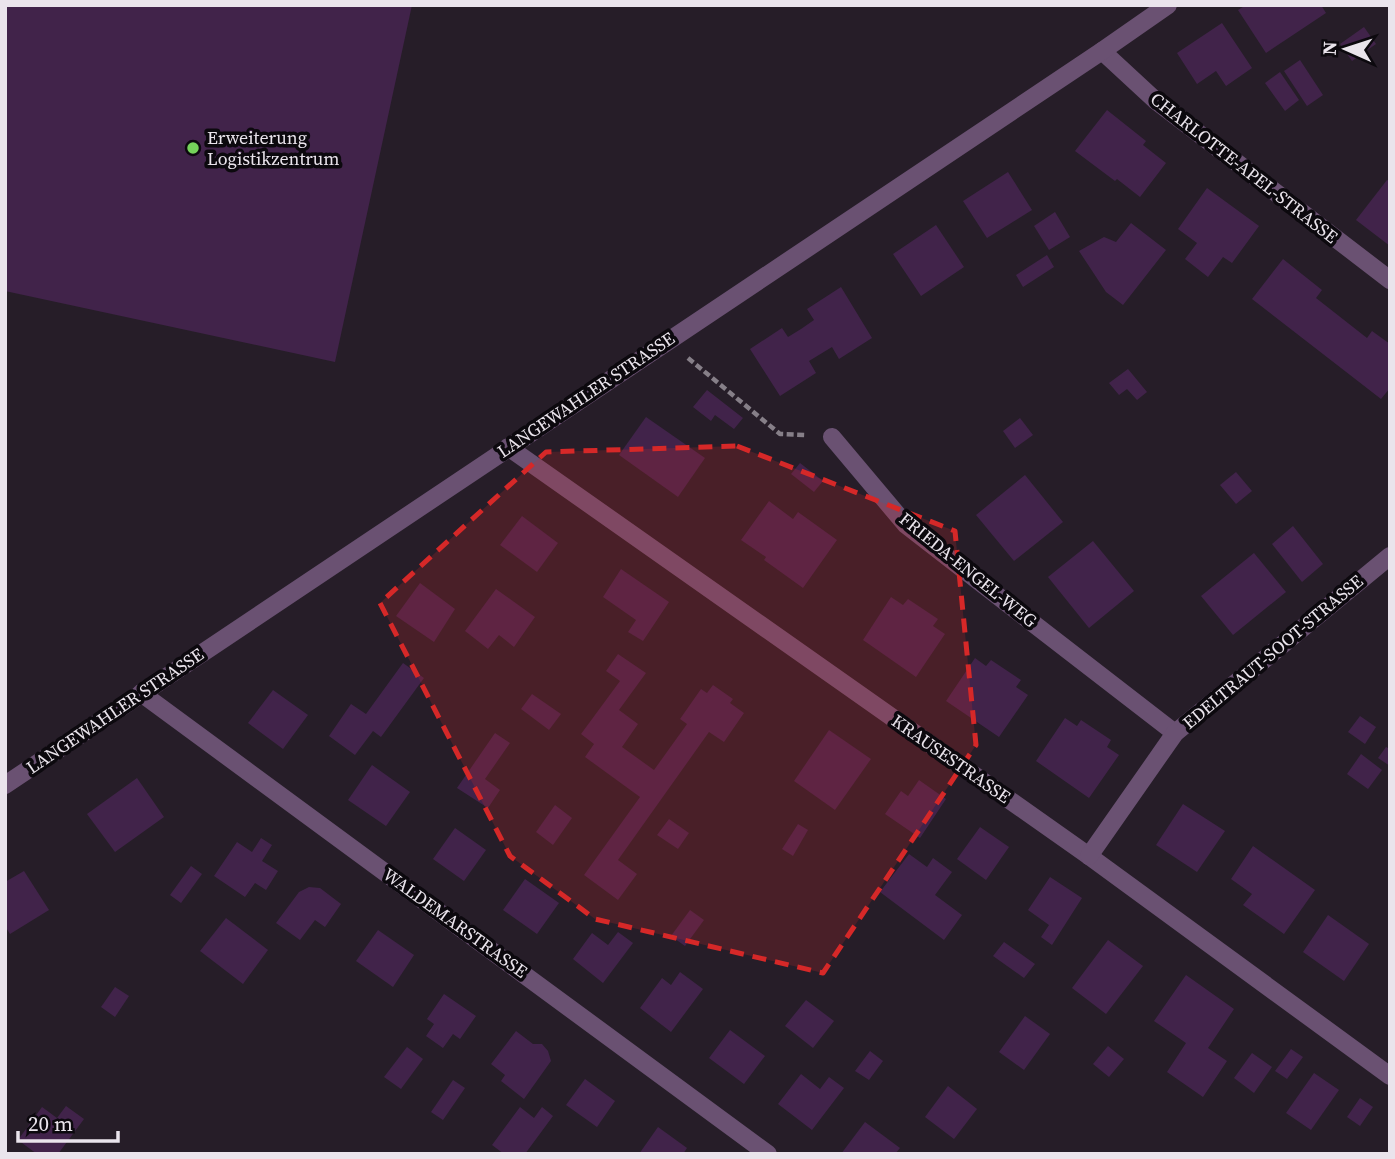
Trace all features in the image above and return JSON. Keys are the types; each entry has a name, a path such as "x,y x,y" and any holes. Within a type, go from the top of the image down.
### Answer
{"street":[{"name":"LANGEWAHLER STRASSE","path":"5,785 1167,5"},
{"name":"CHARLOTTE-APEL-STRASSE","path":"1102,51 1155,100 1390,280"},
{"name":"FRIEDA-ENGEL-WEG","path":"832,437 905,525 1175,733"},
{"name":"KRAUSESTRASSE","path":"508,447 1088,856 1390,1076"},
{"name":"EDELTRAUT-SOOT-STRASSE","path":"1088,856 1175,733 1390,556"},
{"name":"WALDEMARSTRASSE","path":"141,692 768,1154"}],"path":[{"path":"667,341 780,434 832,437"}],"highlighted area":[{"path":"737,446 955,531 976,745 823,973 595,919 510,856 380,603 546,452"}],"building":[{"name":"Erweiterung Logistikzentrum","path":"5,5 412,5 335,362 5,291"},
{"path":"1246,5 1321,5 1326,13 1266,53 1238,10"},
{"path":"1222,23 1252,68 1226,86 1216,71 1197,84 1177,53"},
{"path":"1364,27 1376,44 1352,61 1340,44"},
{"path":"1300,60 1323,95 1307,106 1284,71"},
{"path":"1280,72 1299,100 1285,111 1265,83"},
{"path":"1107,110 1146,141 1143,145 1166,163 1140,197 1075,151"},
{"path":"1008,172 1032,210 987,238 963,201"},
{"path":"1387,180 1390,181 1390,246 1356,220"},
{"path":"1207,188 1259,226 1232,263 1223,257 1208,277 1185,259 1197,243 1178,229"},
{"path":"1055,212 1070,237 1049,250 1034,226"},
{"path":"1131,223 1166,250 1123,305 1106,292 1079,251 1104,237 1116,242"},
{"path":"936,225 964,267 921,296 893,254"},
{"path":"1047,255 1054,267 1023,287 1016,275"},
{"path":"1283,259 1322,290 1316,298 1367,338 1372,331 1390,344 1390,388 1381,399 1252,299"},
{"path":"841,287 872,338 839,359 832,347 809,361 816,373 780,396 750,349 782,328 788,337 801,329 814,320 807,309"},
{"path":"1128,369 1147,392 1137,400 1127,389 1119,395 1109,383"},
{"path":"707,390 743,418 734,429 715,415 711,421 693,407"},
{"path":"646,417 705,458 678,497 619,455"},
{"path":"1020,418 1033,435 1015,448 1003,431"},
{"path":"800,463 823,481 814,492 791,474"},
{"path":"1236,472 1252,491 1236,504 1220,485"},
{"path":"1025,475 1063,522 1014,561 976,515"},
{"path":"769,501 793,519 798,512 837,540 803,588 741,540"},
{"path":"522,516 558,543 537,572 500,545"},
{"path":"1293,526 1323,564 1302,582 1272,544"},
{"path":"1093,541 1134,591 1089,628 1048,577"},
{"path":"1254,553 1286,592 1233,635 1201,596"},
{"path":"621,569 669,602 643,641 628,632 636,620 603,597"},
{"path":"420,583 455,609 434,642 396,616"},
{"path":"496,589 535,617 514,647 499,635 488,649 465,631"},
{"path":"891,597 903,605 908,599 938,619 933,626 945,634 916,677 863,640"},
{"path":"618,654 646,673 619,710 638,724 622,747 654,770 687,724 680,719 701,689 707,693 713,685 733,699 730,703 744,713 724,742 709,732 618,860 637,874 618,900 584,875 640,797 585,757 594,744 581,734 620,681 606,671"},
{"path":"975,658 986,666 991,660 1021,680 1016,687 1028,695 999,737 946,701"},
{"path":"403,663 424,678 381,737 373,731 355,755 329,736 351,704 366,714"},
{"path":"273,690 308,715 283,749 248,723"},
{"path":"532,694 561,714 549,730 521,709"},
{"path":"1360,716 1376,727 1365,744 1348,732"},
{"path":"1065,718 1077,726 1081,720 1111,740 1107,747 1119,755 1089,798 1036,761"},
{"path":"829,730 871,759 835,810 794,781"},
{"path":"495,733 510,743 485,779 500,790 488,808 457,788"},
{"path":"1386,747 1390,749 1390,766 1378,758"},
{"path":"1361,754 1382,770 1368,789 1347,774"},
{"path":"372,765 410,792 386,826 348,800"},
{"path":"137,778 164,817 115,852 87,814"},
{"path":"919,780 946,799 920,838 885,814 901,791 908,796"},
{"path":"1183,804 1225,831 1197,872 1156,845"},
{"path":"555,805 572,818 553,845 536,832"},
{"path":"669,819 689,833 678,849 657,835"},
{"path":"798,824 808,830 793,856 782,849"},
{"path":"980,827 1009,847 986,880 957,859"},
{"path":"455,828 486,850 464,881 433,859"},
{"path":"261,838 272,845 262,861 278,871 266,890 255,883 245,897 214,876 237,842 252,852"},
{"path":"1253,846 1315,890 1284,934 1243,905 1252,894 1231,879"},
{"path":"909,854 927,867 933,858 952,872 935,895 962,915 944,940 880,892"},
{"path":"191,866 202,874 181,903 170,895"},
{"path":"24,871 49,910 10,934 5,926 5,882"},
{"path":"1050,877 1082,898 1052,945 1041,937 1049,925 1028,910"},
{"path":"525,879 559,903 537,934 503,910"},
{"path":"309,887 320,888 341,904 325,927 315,920 300,940 276,923 299,892"},
{"path":"690,910 704,920 685,946 671,936"},
{"path":"1328,915 1369,944 1344,981 1303,952"},
{"path":"226,918 268,950 243,984 200,951"},
{"path":"378,930 414,955 393,987 356,961"},
{"path":"618,932 633,943 603,983 573,959 592,933 608,945"},
{"path":"1108,940 1143,966 1106,1014 1072,988"},
{"path":"1004,942 1035,964 1024,978 993,956"},
{"path":"680,972 703,989 671,1032 640,1008 662,978 671,985"},
{"path":"1186,975 1234,1009 1208,1048 1227,1061 1203,1097 1167,1072 1186,1043 1154,1021"},
{"path":"115,987 129,996 115,1017 101,1007"},
{"path":"444,994 476,1016 460,1039 453,1034 443,1048 426,1036 434,1024 427,1019"},
{"path":"806,1000 834,1021 813,1048 785,1026"},
{"path":"1025,1016 1050,1034 1024,1070 999,1052"},
{"path":"730,1030 765,1056 744,1084 709,1058"},
{"path":"516,1031 533,1044 542,1044 551,1061 524,1099 501,1081 505,1075 491,1064"},
{"path":"1108,1046 1124,1059 1109,1077 1093,1064"},
{"path":"407,1047 423,1059 401,1089 384,1077"},
{"path":"1291,1049 1303,1057 1287,1079 1275,1071"},
{"path":"870,1051 883,1061 869,1080 855,1071"},
{"path":"1252,1053 1272,1067 1254,1093 1234,1078"},
{"path":"1314,1073 1339,1090 1311,1130 1286,1113"},
{"path":"801,1074 820,1089 829,1077 844,1088 812,1130 778,1104"},
{"path":"585,1079 615,1101 597,1127 566,1105"},
{"path":"453,1080 465,1088 443,1120 431,1112"},
{"path":"948,1086 977,1109 954,1139 925,1117"},
{"path":"1360,1098 1373,1107 1360,1126 1347,1117"},
{"path":"66,1106 84,1119 58,1154 37,1154 18,1140 42,1107 57,1118"},
{"path":"520,1107 534,1118 542,1107 553,1116 525,1154 504,1154 492,1145"},
{"path":"865,1122 900,1148 895,1154 841,1154"},
{"path":"658,1127 687,1148 683,1154 639,1154"}],"place":[{"name":"Erweiterung Logistikzentrum","path":"193,148"}]}
